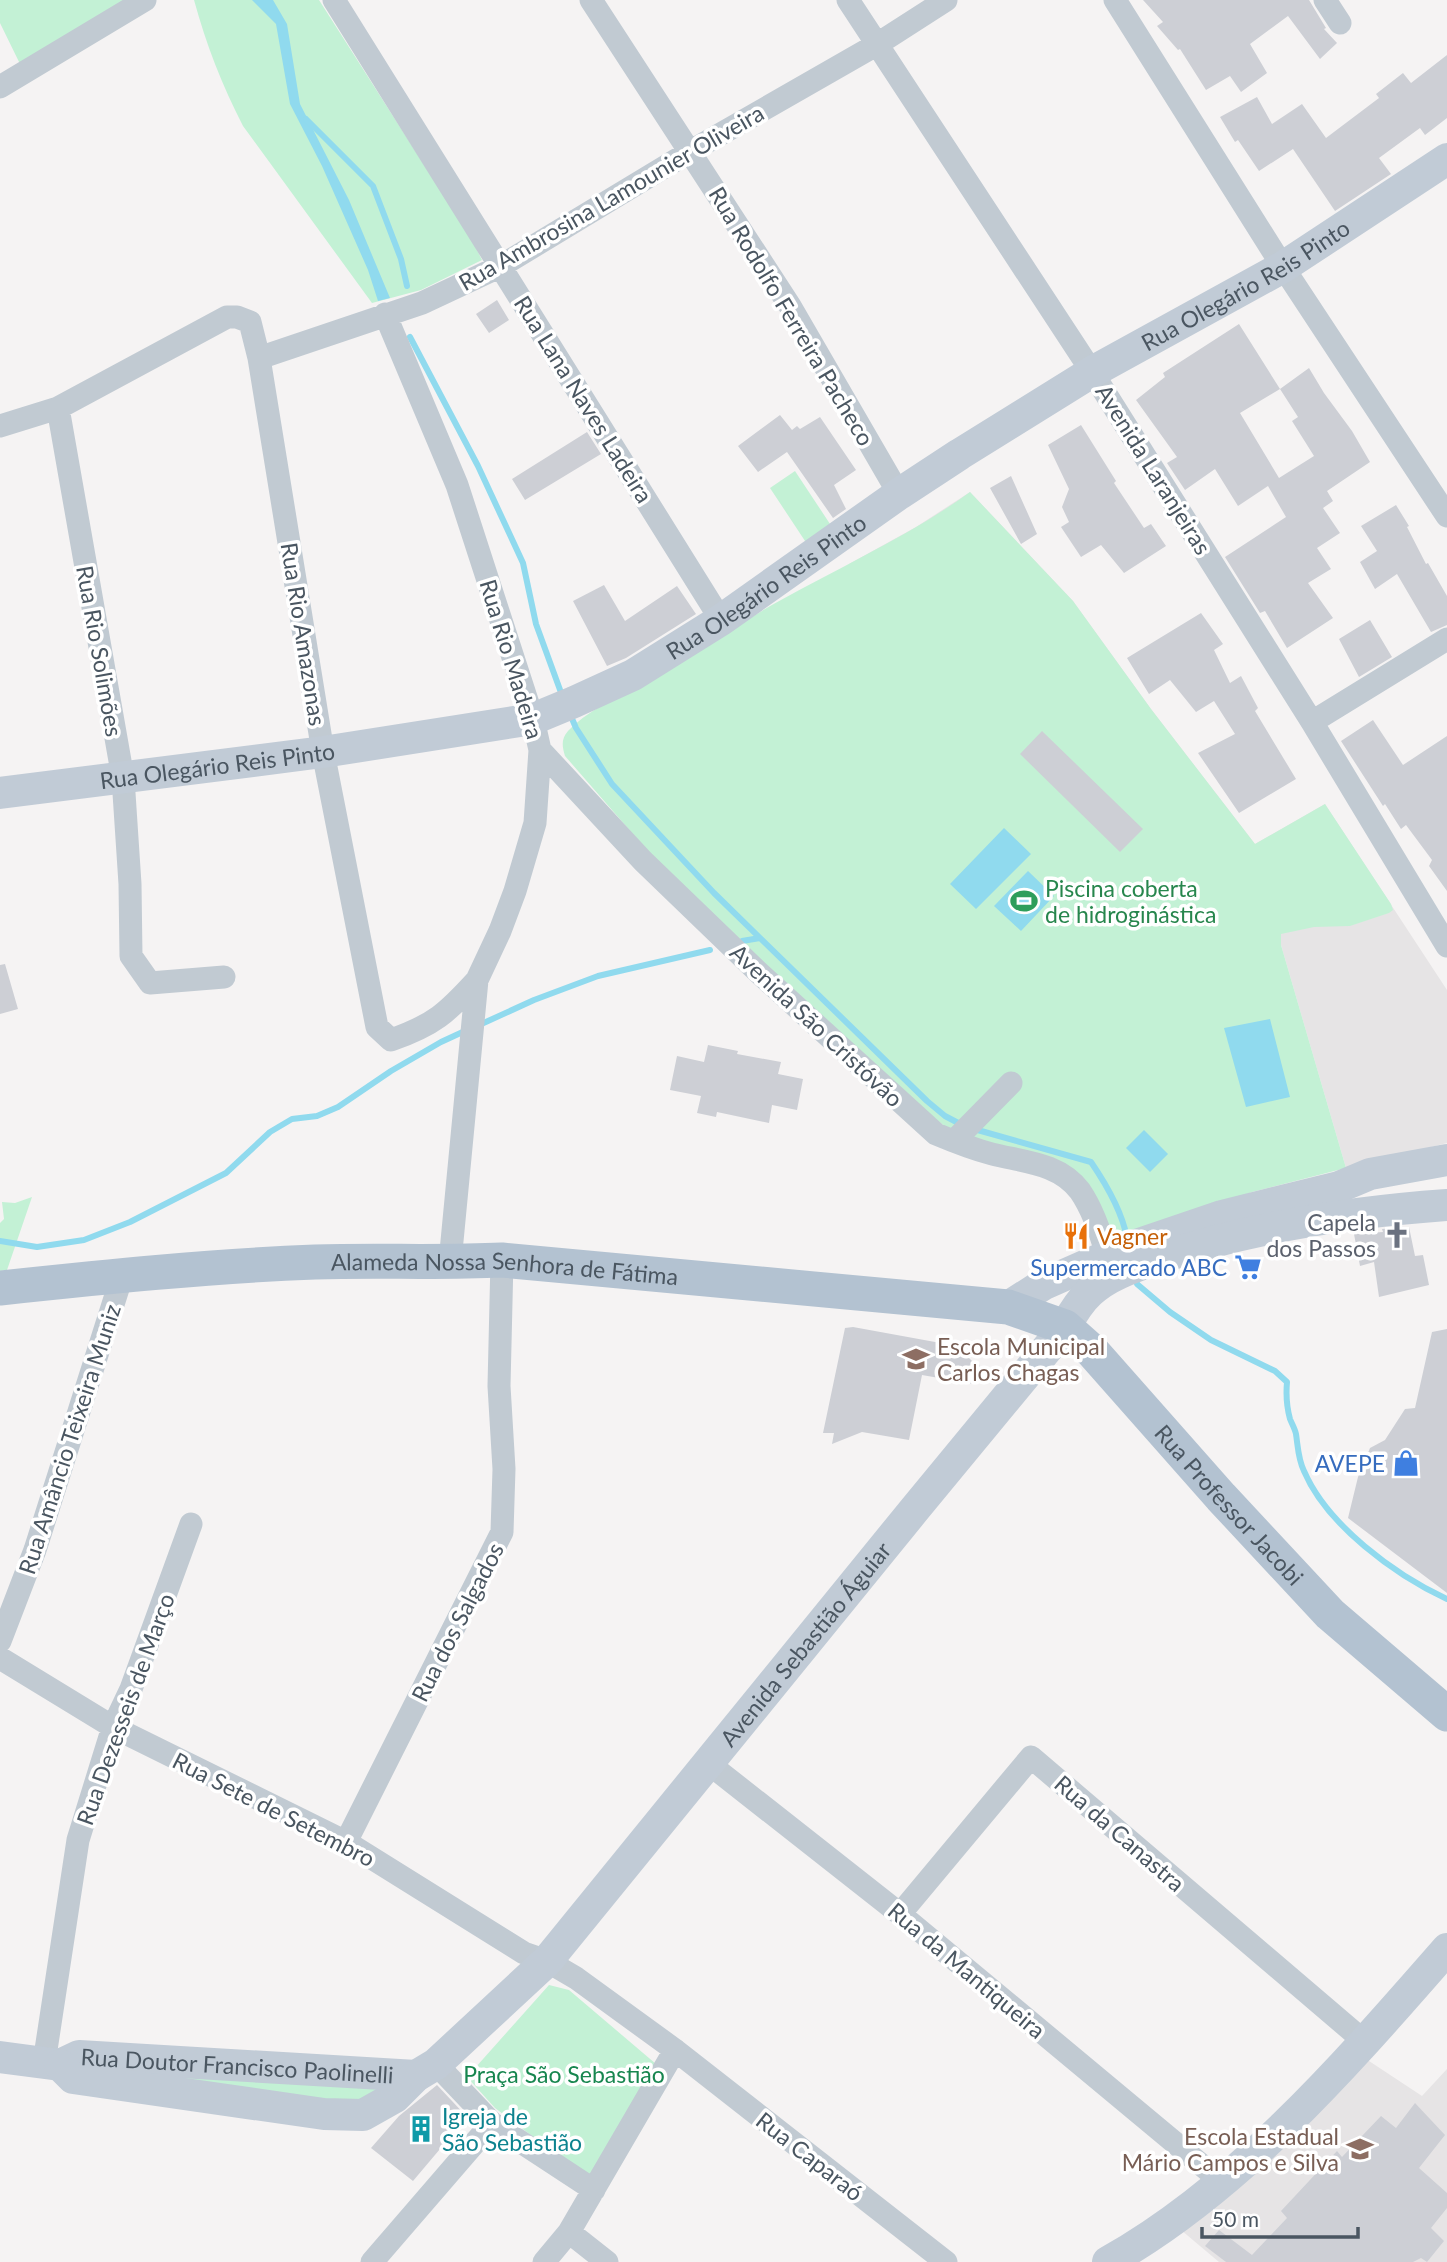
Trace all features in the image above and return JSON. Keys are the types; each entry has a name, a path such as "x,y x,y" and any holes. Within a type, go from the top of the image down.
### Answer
{"main road":[{"name":"Alameda Nossa Senhora de Fátima","path":"0,1287 315,1262 502,1260 1008,1307"},
{"name":"Rua Professor Jacobi","path":"1008,1307 1065,1327 1092,1351 1221,1497 1330,1614 1447,1714"}],"street":[{"path":"0,87 145,0"},
{"name":"Rua Lana Naves Ladeira","path":"334,0 721,620"},
{"name":"Rua Rodolfo Ferreira Pacheco","path":"591,0 790,306 899,494"},
{"name":"Avenida Laranjeiras","path":"848,0 1092,372 1312,722 1447,946"},
{"name":"Rua Ambrosina Lamounier Oliveira","path":"259,358 422,303 501,266 691,151 876,45 946,0"},
{"path":"1115,0 1283,267 1447,516"},
{"path":"1325,0 1340,23"},
{"name":"Rua Olegário Reis Pinto","path":"0,793 323,752 553,710 633,675 721,620 899,494 1092,372 1283,267 1447,159"},
{"name":"Rua Rio Madeira","path":"385,314 553,710 540,750 535,823 515,891 477,980 450,1262"},
{"name":"Rua Rio Amazonas","path":"58,408 227,317 237,317 250,322 259,358 323,752 377,1027 391,1040 418,1030 448,1012 477,980"},
{"path":"0,426 58,408"},
{"name":"Rua Rio Solimões","path":"58,408 123,778 130,884 131,956 150,983 224,977"},
{"path":"1312,722 1447,639"},
{"name":"Avenida São Cristóvão","path":"540,750 643,861 757,971 936,1134 994,1154 1033,1161 1059,1173 1079,1191 1101,1232 1126,1258"},
{"path":"954,1141 1011,1083"},
{"path":"1008,1307 1044,1284 1126,1258 1223,1216 1339,1187 1370,1174 1447,1160"},
{"path":"1126,1258 1373,1210 1447,1205"},
{"name":"Avenida Sebastião Águiar","path":"547,1961 1065,1327 1076,1308 1126,1258"},
{"name":"Rua dos Salgados","path":"346,1842 502,1532 504,1469 499,1386 502,1260"},
{"name":"Rua Amâncio Teixeira Muniz","path":"0,1641 35,1550 122,1276"},
{"name":"Rua Dezesseis de Março","path":"52,2064 78,1840 113,1727 131,1689 191,1524"},
{"name":"Rua Sete de Setembro","path":"0,1658 113,1727 346,1842 524,1953 547,1961"},
{"name":"Rua da Canastra","path":"900,1914 1031,1756 1365,2042"},
{"name":"Rua da Mantiqueira","path":"708,1763 900,1914 1222,2182"},
{"path":"1108,2262 1157,2232 1222,2182 1302,2107 1365,2042 1447,1949"},
{"path":"544,2262 569,2232 594,2190 675,2050 576,1978 547,1961 426,2070 492,2123 594,2190"},
{"name":"Rua Caparaó","path":"675,2050 946,2262"},
{"name":"Rua Doutor Francisco Paolinelli","path":"0,2057 52,2064 79,2056 196,2079 255,2104 363,2115 395,2097 426,2070"},
{"path":"255,2104 258,2067"},
{"name":"Rua Doutor Francisco Paolinelli","path":"196,2079 258,2067 426,2070"},
{"path":"372,2262 492,2123"},
{"path":"569,2232 607,2262"}],"shaded area":[{"path":"970,492 1073,601 1151,709 1255,844 1325,804 1447,990 1447,1143 1346,1168 1281,945 849,564 916,527"},
{"name":"Escola Estadual Mário Campos e Silva","path":"1366,2059 1422,2096 1447,2069 1447,2262 1219,2262 1181,2230"}],"green space":[{"path":"0,0 125,0 21,66 0,23"},
{"path":"194,0 319,0 472,240 482,260 421,290 372,303 243,126 215,64"},
{"path":"795,471 834,530 809,547 770,488"},
{"path":"970,492 1073,601 1151,709 1255,844 1325,804 1391,904 1393,910 1389,913 1350,926 1314,927 1281,934 1281,945 1346,1168 1252,1192 1109,1245 1090,1193 1006,1149 951,1131 890,1084 652,856 565,756 564,737 588,714 659,676 765,609 901,536"},
{"path":"32,1197 7,1270 0,1271 0,1223 4,1219 2,1202 15,1203"},
{"name":"Praça São Sebastião","path":"549,1985 569,1990 656,2064 590,2180 495,2108 467,2077"},
{"path":"80,2061 387,2089 364,2110"}],"water":[{"path":"252,0 273,0 287,24 300,104 349,200 390,298 378,301 368,270 322,166 290,104 276,24"},
{"path":"1004,828 1031,854 976,909 950,884"},
{"name":"Piscina coberta de hidroginástica","path":"1028,871 1054,896 1021,931 994,906"},
{"path":"1270,1019 1290,1097 1246,1107 1224,1028"},
{"path":"1144,1130 1168,1154 1150,1172 1126,1148"}],"building":[{"path":"1143,0 1309,0 1326,28 1324,29 1337,43 1320,59 1288,16 1250,44 1267,73 1241,92 1230,76 1206,90 1180,49 1178,50 1157,26 1163,22"},
{"path":"1447,55 1447,118 1425,135 1420,128 1379,158 1391,174 1335,211 1293,149 1259,171 1238,140 1235,142 1220,117 1257,97 1272,124 1302,104 1326,138 1379,98 1376,94 1403,73 1411,83"},
{"path":"497,300 509,320 489,333 476,314"},
{"path":"1239,324 1280,389 1309,368 1370,462 1327,491 1333,501 1323,508 1340,533 1317,548 1331,569 1308,583 1333,618 1287,648 1265,611 1260,613 1225,557 1286,517 1268,486 1238,506 1215,469 1185,490 1167,463 1177,457 1136,400 1165,377 1163,373","holes":["1280,389 1298,417 1292,421 1314,456 1279,478 1240,413"]},
{"path":"780,415 792,430 797,426 800,429 820,417 856,470 834,485 846,509 833,518 787,452 758,472 738,446"},
{"path":"1081,425 1116,481 1114,483 1144,528 1151,524 1166,546 1124,573 1101,545 1081,557 1061,527 1069,522 1062,507 1069,489 1048,445"},
{"path":"587,432 601,454 525,500 512,479"},
{"path":"1011,476 1037,534 1021,544 990,488"},
{"path":"1396,505 1426,564 1428,563 1447,596 1447,625 1431,632 1397,574 1375,589 1360,562 1377,551 1361,526"},
{"path":"604,585 625,621 677,586 696,614 626,658 607,666 573,601"},
{"path":"1201,613 1223,644 1214,650 1230,683 1241,676 1258,708 1255,711 1296,779 1239,813 1198,753 1235,734 1214,701 1196,712 1170,680 1149,694 1127,658"},
{"path":"1370,620 1392,657 1359,677 1339,639"},
{"path":"1373,720 1403,765 1447,736 1447,891 1429,866 1432,860 1406,825 1401,829 1385,804 1383,806 1341,741"},
{"path":"1042,731 1143,829 1120,852 1020,754"},
{"path":"5,964 18,1009 0,1014 0,965"},
{"path":"708,1045 738,1051 737,1054 781,1062 778,1074 803,1079 797,1110 772,1105 769,1123 717,1112 716,1117 697,1113 701,1096 670,1090 677,1056 704,1062"},
{"name":"Capela dos Passos","path":"1409,1227 1415,1256 1423,1255 1429,1285 1379,1297 1374,1262 1360,1266 1354,1234"},
{"path":"853,1327 957,1346 974,1363 979,1363 982,1372 973,1384 922,1375 909,1440 862,1432 832,1444 834,1433 823,1433 845,1328"},
{"name":"AVEPE","path":"1447,1329 1447,1593 1348,1518 1358,1477 1370,1448 1385,1440 1405,1409 1415,1408 1432,1332"},
{"name":"Igreja de São Sebastião","path":"437,2085 467,2117 413,2181 371,2148 399,2116"},
{"path":"1415,2103 1445,2135 1419,2168 1447,2193 1447,2208 1431,2228 1444,2241 1427,2262 1421,2258 1413,2262 1226,2262 1205,2246 1219,2230 1252,2255 1287,2218 1281,2211 1337,2151 1342,2157 1381,2116 1396,2128"}],"waterway":[{"path":"306,119 373,186 401,259 407,286"},
{"path":"410,337 478,466 523,563 536,624 563,698"},
{"path":"570,714 612,784 714,893 927,1101 945,1116 964,1126"},
{"path":"742,941 760,938"},
{"path":"477,1026 534,1000 598,976 710,950"},
{"path":"0,1241 37,1247 84,1240 130,1222 226,1173 270,1132 292,1119 317,1116 338,1107 391,1071 467,1030"},
{"path":"974,1129 1091,1162 1113,1198 1127,1238"},
{"path":"1136,1275 1137,1284 1170,1312 1211,1340 1275,1371 1287,1382 1288,1410 1296,1434 1300,1462 1315,1491 1329,1510 1346,1529 1385,1562 1447,1599"}],"place":[{"name":"Piscina coberta de hidroginástica","path":"1024,901"},
{"name":"Capela dos Passos","path":"1397,1235"},
{"name":"Vagner","path":"1076,1236"},
{"name":"Supermercado ABC","path":"1248,1267"},
{"name":"Escola Municipal Carlos Chagas","path":"916,1359"},
{"name":"AVEPE","path":"1406,1463"},
{"name":"Igreja de São Sebastião","path":"421,2129"},
{"name":"Escola Estadual Mário Campos e Silva","path":"1360,2149"}]}
